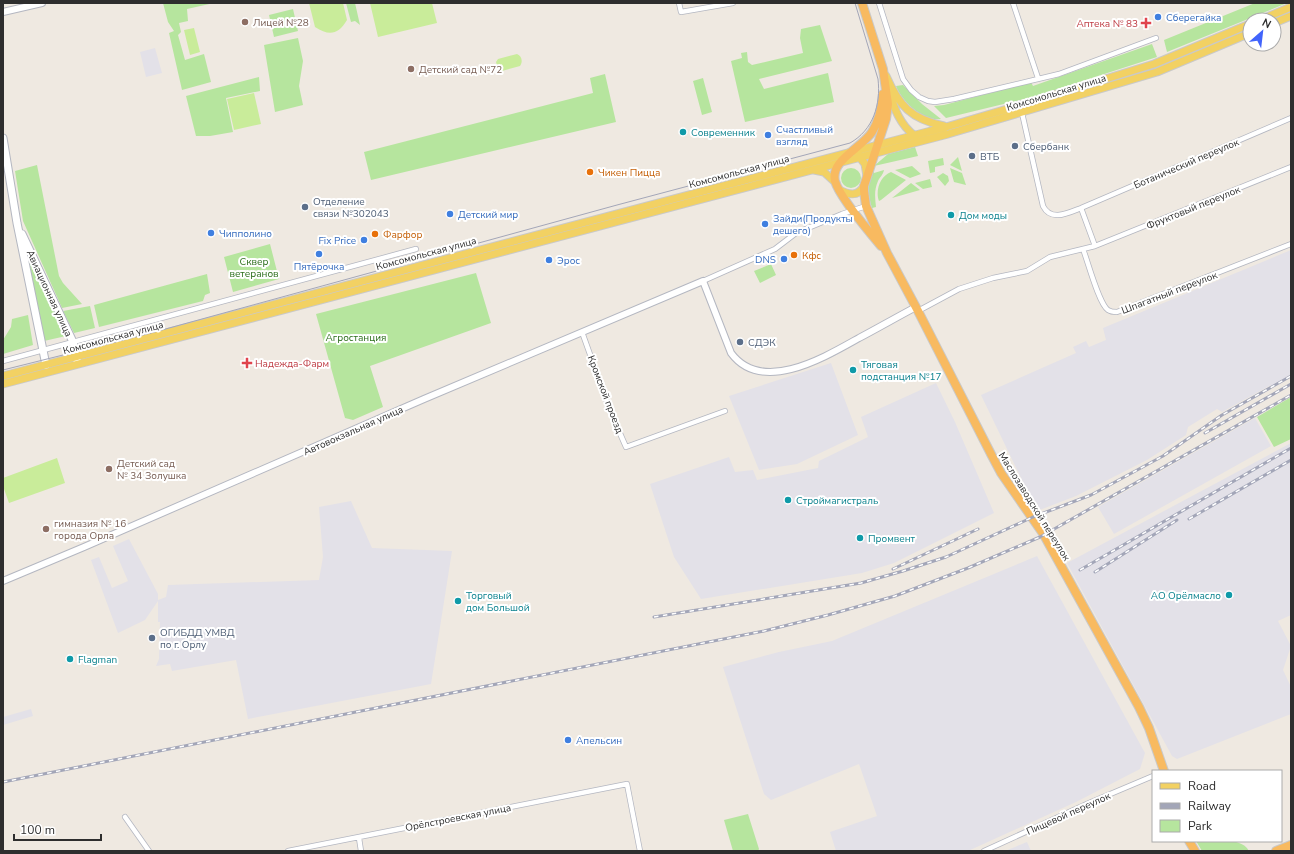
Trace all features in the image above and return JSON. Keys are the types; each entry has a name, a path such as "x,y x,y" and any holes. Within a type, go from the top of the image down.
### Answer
{"highway":[{"path":"862,3 883,69 887,96 887,111 864,186"},
{"path":"854,151 872,133 879,118 883,100 883,69"},
{"name":"Комсомольская улица","path":"840,162 854,151"},
{"path":"835,182 835,173 840,162"},
{"name":"Маслозаводской переулок","path":"835,182 853,210 887,253"},
{"name":"Маслозаводской переулок","path":"864,186 866,206 887,253 1001,473 1044,535 1139,707 1149,728 1164,770"},
{"path":"1190,842 1195,851"},
{"path":"1276,851 1291,846"}],"main road":[{"path":"1279,12 1291,7"},
{"name":"Комсомольская улица","path":"3,376 946,127 1154,64 1242,27"},
{"name":"Комсомольская улица","path":"3,384 1022,113 1157,72 1242,36"},
{"path":"883,69 895,94 912,114 924,121 946,127"},
{"path":"883,69 898,115 903,124 913,135 922,140"},
{"name":"Авиационная улица","path":"3,138 17,222 46,365"},
{"path":"854,151 861,157 865,164 867,176"},
{"path":"812,170 824,172 835,182"},
{"path":"839,190 845,193 855,194 862,190 864,186"},
{"name":"Авиационная улица","path":"17,222 73,342 77,357 75,365"}],"street":[{"path":"3,12 42,3"},
{"path":"679,3 681,12 733,3"},
{"path":"879,3 903,79 911,90 919,97 928,101 942,102 1059,74 1156,38"},
{"path":"1013,3 1038,78"},
{"name":"Ботанический переулок","path":"1022,113 1037,183 1046,210 1054,216 1080,208 1291,118"},
{"name":"Фруктовый переулок","path":"917,309 959,289 993,278 1027,271 1050,257 1094,246 1291,167"},
{"name":"Автовокзальная улица","path":"3,581 703,281 775,249 796,233 866,206"},
{"path":"1080,208 1094,246"},
{"name":"Шпагатный переулок","path":"1083,249 1100,298 1107,310 1117,312 1291,244"},
{"path":"3,361 416,249"},
{"path":"703,281 730,353 742,365 749,369 758,371 784,371 812,361 831,353 917,309"},
{"name":"Кромской проезд","path":"582,332 611,414 626,447 725,411"},
{"name":"Пищевой переулок","path":"984,851 1082,806 1152,776"},
{"name":"Орёлстроевская улица","path":"288,851 628,784 640,851"},
{"path":"125,817 149,851"},
{"path":"359,838 361,851"}],"shaded area":[{"path":"155,48 162,73 146,77 140,52"},
{"path":"1291,250 1291,374 1272,387 1271,385 1222,412 1217,409 1188,427 1186,435 1147,460 1076,496 1037,511 981,395 1076,353 1073,347 1086,341 1089,347 1106,340 1103,328"},
{"path":"831,363 858,435 797,464 759,470 729,396"},
{"path":"936,383 955,422 994,513 894,563 862,573 701,599 674,557 650,484 729,457 735,472 753,470 757,480 818,468 819,461 868,437 861,417"},
{"path":"1255,418 1271,446 1114,534 1098,507"},
{"path":"1291,443 1291,615 1278,621 1291,646 1283,670 1291,687 1291,714 1177,759 1172,756 1067,563"},
{"path":"351,501 372,548 452,551 431,684 248,719 236,660 172,671 170,664 156,666 159,659 160,622 158,622 158,601 145,620 118,633 91,560 99,557 112,588 128,581 113,546 129,539 158,594 158,600 166,597 168,585 319,580 323,557 319,507"},
{"path":"1037,556 1145,753 1140,769 1076,802 968,851 836,851 830,832 877,816 859,764 771,800 764,794 723,667 779,652 832,641"},
{"path":"31,709 33,716 3,725 3,717"},
{"path":"1027,842 1031,851 1005,851"}],"green space":[{"path":"163,3 214,3 187,9 188,21 179,23 181,32 178,35 185,60 204,54 211,82 182,90 169,33 174,31 168,22"},
{"path":"309,3 343,3 347,20 337,31 329,33 320,30 315,27"},
{"path":"346,3 355,3 360,25 355,21 351,22"},
{"path":"370,3 432,3 437,23 378,37"},
{"path":"1255,3 1287,3 1265,12 1242,12 1242,21 1167,52 1164,40"},
{"path":"293,9 298,31 274,37 269,15"},
{"path":"820,25 832,61 759,79 764,89 828,73 834,102 745,122 731,61 742,58 741,53 747,52 748,62 752,65 803,53 800,38 801,29"},
{"path":"194,28 200,52 190,55 184,30"},
{"path":"298,38 303,61 299,86 303,105 275,112 264,45"},
{"path":"1152,44 1157,57 1036,96 946,118 934,106 944,105 1031,82 1033,86"},
{"path":"517,54 522,59 520,66 502,71 498,69 496,62 498,59"},
{"path":"605,74 616,122 371,180 364,152 593,93 590,78"},
{"path":"259,77 260,91 226,98 233,132 210,136 196,136 186,96"},
{"path":"703,78 712,112 702,115 693,81"},
{"path":"903,85 922,104 941,119 928,117 914,110 903,98 896,86"},
{"path":"254,93 261,124 234,130 227,99"},
{"path":"915,147 918,156 874,166 888,154"},
{"path":"958,157 962,171 950,165"},
{"path":"943,158 944,165 935,167 935,172 930,173 928,161"},
{"path":"37,165 59,276 63,283 82,304 62,308 23,221 15,171"},
{"path":"912,166 921,174 910,178 895,170"},
{"path":"851,168 858,171 861,178 858,185 851,188 844,185 841,178 844,171"},
{"path":"950,168 962,173 966,185 954,182"},
{"path":"873,169 874,173 884,170 876,188 876,207 872,208 869,197 869,188"},
{"path":"891,172 906,180 879,201 879,184 887,174"},
{"path":"943,173 948,176 949,181 945,186 937,177"},
{"path":"930,179 932,187 923,189 915,183"},
{"path":"911,183 920,190 892,198"},
{"name":"Сквер ветеранов","path":"270,244 279,279 233,292 224,257"},
{"path":"27,251 66,336 44,341"},
{"path":"771,264 776,275 760,283 754,271"},
{"name":"Агростанция","path":"476,273 491,323 370,366 383,407 353,420 345,418 316,314"},
{"path":"207,274 210,293 205,295 203,301 99,327 94,305"},
{"path":"90,306 95,328 74,333 63,311"},
{"path":"28,315 33,345 3,354 3,340 11,327 12,319"},
{"path":"1291,397 1291,439 1274,447 1257,417"},
{"path":"57,458 65,483 9,503 3,486 3,478"},
{"path":"748,814 759,849 758,851 733,851 724,820"},
{"path":"1197,842 1236,842 1245,846 1249,851 1202,851"}],"tram line":[{"path":"3,370 151,333 617,205 850,143 858,138 870,124 877,107 879,89 878,79 855,3"}],"railway":[{"path":"654,617 861,583 946,557 1033,517 1091,495 1163,456 1222,415 1291,376"},
{"path":"1205,433 1291,384"},
{"path":"3,782 764,631 895,596 968,568 1040,537 1291,395"},
{"path":"1080,570 1291,448"},
{"path":"1189,519 1291,460"},
{"path":"1095,572 1177,520"},
{"path":"893,569 978,529"}],"place":[{"name":"Сберегайка","path":"1158,17"},
{"name":"Лицей №28","path":"245,22"},
{"name":"Аптека № 83","path":"1146,23"},
{"name":"Детский сад №72","path":"411,69"},
{"name":"Современник","path":"683,132"},
{"name":"Счастливый взгляд","path":"768,135"},
{"name":"Сбербанк","path":"1015,146"},
{"name":"ВТБ","path":"972,156"},
{"name":"Чикен Пицца","path":"590,172"},
{"name":"Отделение связи №302043","path":"305,207"},
{"name":"Детский мир","path":"450,214"},
{"name":"Дом моды","path":"951,215"},
{"name":"Зайди(Продукты дешего)","path":"765,224"},
{"name":"Чипполино","path":"211,233"},
{"name":"Фарфор","path":"375,234"},
{"name":"Fix Price","path":"364,240"},
{"name":"Пятёрочка","path":"319,254"},
{"name":"Кфс","path":"794,255"},
{"name":"DNS","path":"784,259"},
{"name":"Эрос","path":"549,260"},
{"name":"СДЭК","path":"740,342"},
{"name":"Надежда-Фарм","path":"247,363"},
{"name":"Тяговая подстанция №17","path":"853,370"},
{"name":"Детский сад № 34 Золушка","path":"109,469"},
{"name":"Строймагистраль","path":"788,500"},
{"name":"гимназия № 16 города Орла","path":"46,529"},
{"name":"Промвент","path":"860,538"},
{"name":"АО Орёлмасло","path":"1229,595"},
{"name":"Торговый дом Большой","path":"458,601"},
{"name":"ОГИБДД УМВД по г. Орлу","path":"152,638"},
{"name":"Flagman","path":"70,659"},
{"name":"Апельсин","path":"568,740"}]}
